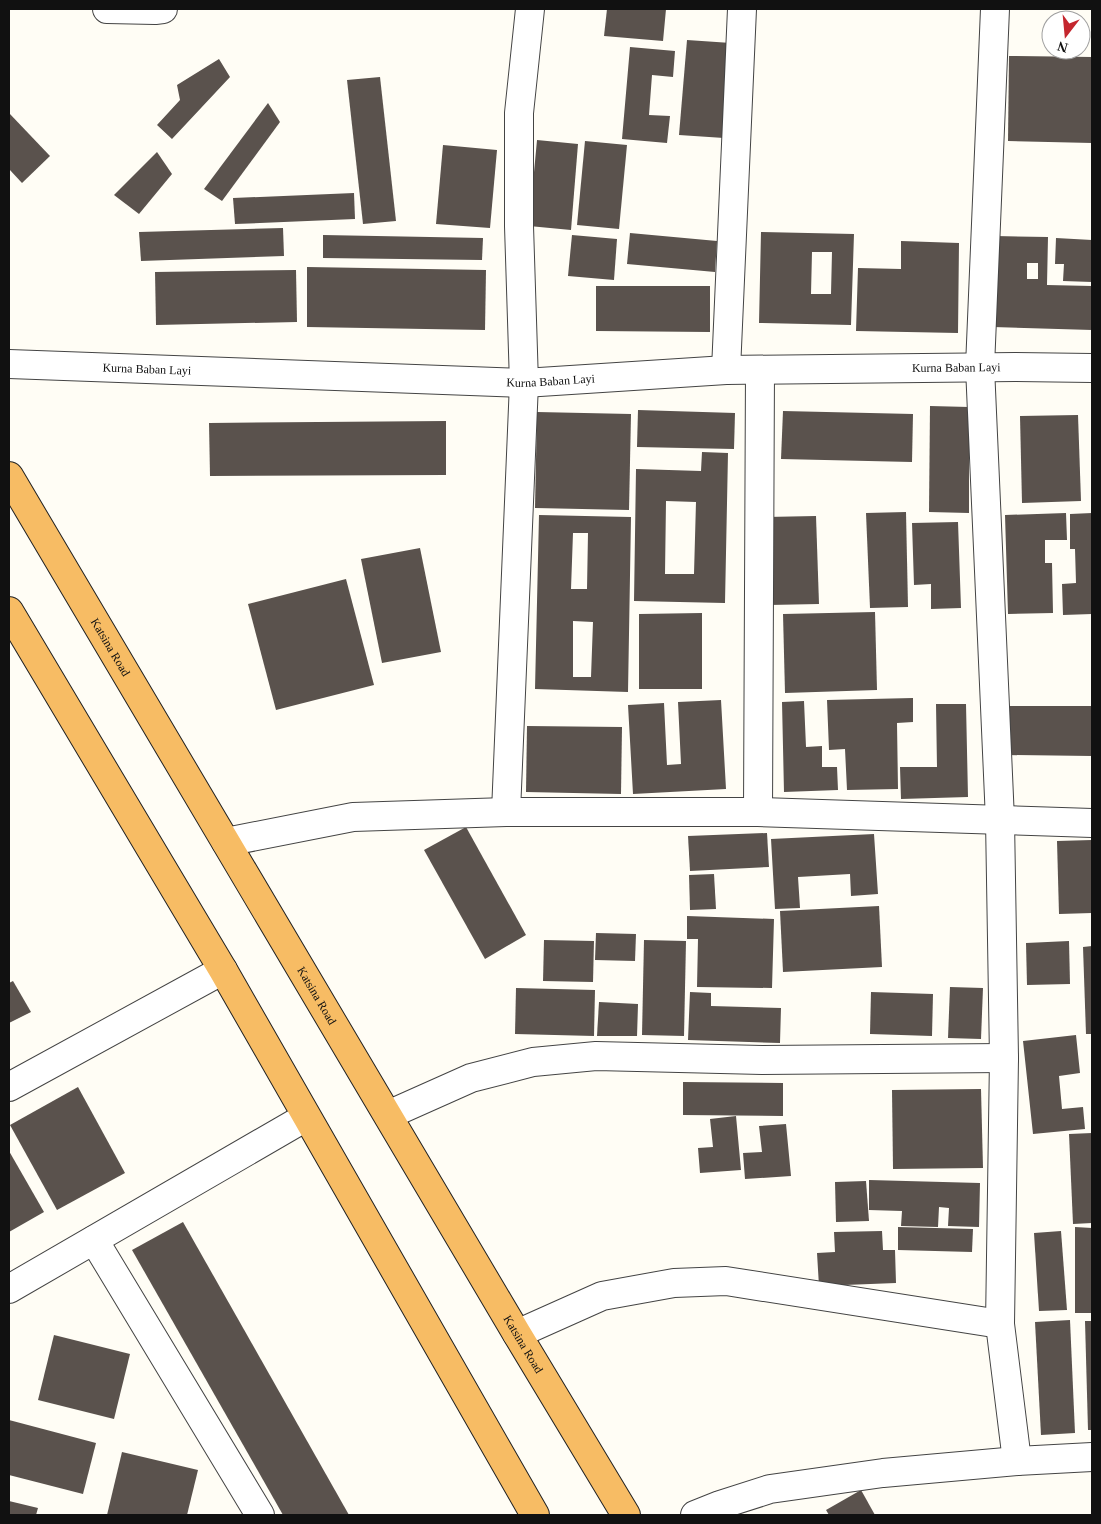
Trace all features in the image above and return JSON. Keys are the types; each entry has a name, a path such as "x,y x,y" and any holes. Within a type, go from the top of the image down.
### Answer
{"highway":[{"name":"Katsina Road","path":"9,476 626,1515"},
{"path":"9,611 223,970 535,1515"}],"street":[{"path":"107,9 163,9"},
{"path":"506,812 524,383 519,226 519,114 530,9"},
{"path":"726,370 742,9"},
{"path":"995,9 980,367 1000,820 1004,1058 1000,1324 1017,1461"},
{"name":"Kurna Baban Layi","path":"9,364 524,383 726,370 980,367 1092,368"},
{"path":"758,812 760,370"},
{"path":"226,842 353,817 506,812 758,812 1092,823"},
{"path":"9,1087 223,970"},
{"path":"388,1115 471,1078 533,1062 596,1056 762,1060 1004,1058"},
{"path":"9,1289 306,1117"},
{"path":"94,1240 260,1515"},
{"path":"517,1334 602,1296 674,1283 726,1281 1000,1324"},
{"path":"696,1515 770,1489 883,1473 1092,1456"}],"building":[{"path":"607,9 666,9 663,41 604,36"},
{"path":"687,40 731,43 724,138 679,135"},
{"path":"630,47 675,51 673,77 652,75 649,115 670,116 667,143 622,139"},
{"path":"1009,56 1041,56 1041,60 1091,60 1092,57 1092,143 1008,141"},
{"path":"219,59 230,77 172,139 157,125 180,100 177,85"},
{"path":"380,77 396,221 363,224 347,80"},
{"path":"268,103 280,122 222,201 204,189"},
{"path":"9,113 50,156 22,183 9,169"},
{"path":"537,140 578,144 571,230 529,226"},
{"path":"585,141 627,145 619,229 577,225"},
{"path":"443,145 497,150 490,228 436,224"},
{"path":"157,152 172,174 139,214 114,195"},
{"path":"354,193 355,219 235,224 233,198"},
{"path":"283,228 284,256 141,261 139,232"},
{"path":"761,232 854,234 851,325 759,323","holes":["812,252 832,252 831,294 811,294"]},
{"path":"630,233 717,241 715,272 627,264"},
{"path":"323,235 483,238 482,260 323,258"},
{"path":"572,235 617,239 614,280 568,276"},
{"path":"995,236 1048,237 1047,285 1092,286 1092,330 993,327","holes":["1027,263 1038,263 1038,279 1027,279"]},
{"path":"1056,238 1092,240 1092,282 1063,281 1064,264 1055,264"},
{"path":"901,241 959,243 958,333 856,331 858,268 901,269"},
{"path":"307,267 486,270 485,330 307,327"},
{"path":"296,270 297,322 156,325 155,272"},
{"path":"596,286 710,286 710,332 596,331"},
{"path":"930,406 969,407 969,513 929,512"},
{"path":"638,410 735,413 734,449 637,447"},
{"path":"783,411 913,414 912,462 781,459"},
{"path":"537,412 631,414 629,510 535,508"},
{"path":"1078,415 1081,501 1022,503 1020,416"},
{"path":"446,421 446,475 210,476 209,423"},
{"path":"702,452 728,453 725,603 634,601 636,469 701,471","holes":["666,501 696,502 694,574 665,574"]},
{"path":"906,512 908,607 870,608 866,513"},
{"path":"1066,513 1067,540 1045,540 1045,563 1052,563 1053,613 1008,614 1005,515"},
{"path":"1092,513 1092,614 1063,615 1062,584 1076,583 1075,549 1070,549 1070,514"},
{"path":"539,515 631,517 628,692 535,689","holes":["573,533 588,533 587,589 571,589","573,621 593,622 591,677 573,677"]},
{"path":"816,516 819,604 769,605 766,517"},
{"path":"958,522 961,608 931,609 931,584 914,585 912,523"},
{"path":"420,548 441,652 382,663 361,559"},
{"path":"346,579 374,685 276,710 248,604"},
{"path":"875,612 877,690 785,693 783,614"},
{"path":"702,613 702,689 639,689 639,614"},
{"path":"913,698 913,722 897,723 898,789 847,790 845,749 829,750 827,700"},
{"path":"721,700 726,789 633,794 628,705 664,703 667,765 681,764 678,702"},
{"path":"804,701 806,747 822,746 822,767 837,767 838,790 784,792 782,702"},
{"path":"936,704 966,704 968,797 901,799 900,767 937,767"},
{"path":"1007,706 1092,706 1092,756 1006,755"},
{"path":"527,726 622,727 621,794 526,792"},
{"path":"466,827 526,935 485,959 424,850"},
{"path":"767,833 769,867 690,871 688,836"},
{"path":"874,834 878,894 851,896 850,874 798,877 800,908 775,909 771,839"},
{"path":"1092,840 1092,913 1059,914 1057,841"},
{"path":"714,874 716,909 690,910 689,875"},
{"path":"879,906 882,967 783,972 780,911"},
{"path":"687,916 774,919 772,988 697,987 698,939 687,939"},
{"path":"596,933 636,934 635,961 595,960"},
{"path":"544,940 594,941 593,982 543,981"},
{"path":"644,940 686,941 684,1036 642,1035"},
{"path":"1069,941 1070,984 1027,985 1026,943"},
{"path":"1092,946 1092,1034 1086,1034 1083,947"},
{"path":"13,981 31,1012 9,1023 9,983"},
{"path":"950,987 983,988 981,1039 948,1038"},
{"path":"516,988 595,990 594,1036 515,1034"},
{"path":"690,992 711,993 711,1006 781,1008 780,1043 688,1040"},
{"path":"871,992 933,994 932,1036 870,1034"},
{"path":"599,1002 638,1004 637,1036 597,1036"},
{"path":"1076,1035 1080,1073 1059,1076 1062,1109 1083,1107 1085,1129 1033,1134 1023,1041"},
{"path":"683,1082 783,1083 783,1116 683,1115"},
{"path":"78,1087 125,1173 57,1210 10,1125"},
{"path":"981,1089 983,1168 893,1169 892,1090"},
{"path":"736,1116 741,1170 700,1173 698,1148 713,1147 710,1119"},
{"path":"786,1124 791,1176 745,1179 743,1153 762,1152 759,1126"},
{"path":"1092,1133 1092,1223 1073,1224 1069,1134"},
{"path":"9,1151 44,1212 9,1232"},
{"path":"869,1180 980,1183 979,1227 948,1226 949,1208 939,1207 938,1227 901,1226 902,1211 869,1210"},
{"path":"866,1181 869,1221 836,1222 835,1182"},
{"path":"183,1222 349,1515 283,1515 132,1250"},
{"path":"898,1227 973,1229 972,1252 898,1250"},
{"path":"1075,1227 1092,1228 1092,1313 1075,1313"},
{"path":"882,1231 883,1250 895,1250 896,1283 819,1286 817,1253 835,1252 834,1232"},
{"path":"1061,1231 1067,1310 1039,1311 1034,1233"},
{"path":"1070,1320 1075,1433 1041,1435 1035,1322"},
{"path":"1085,1321 1092,1321 1092,1430 1088,1430"},
{"path":"54,1335 130,1354 114,1419 38,1400"},
{"path":"9,1420 96,1443 83,1494 9,1475"},
{"path":"122,1452 198,1470 187,1515 107,1515"},
{"path":"861,1490 875,1515 829,1515 826,1510"},
{"path":"9,1501 38,1508 36,1515 9,1515"}]}
